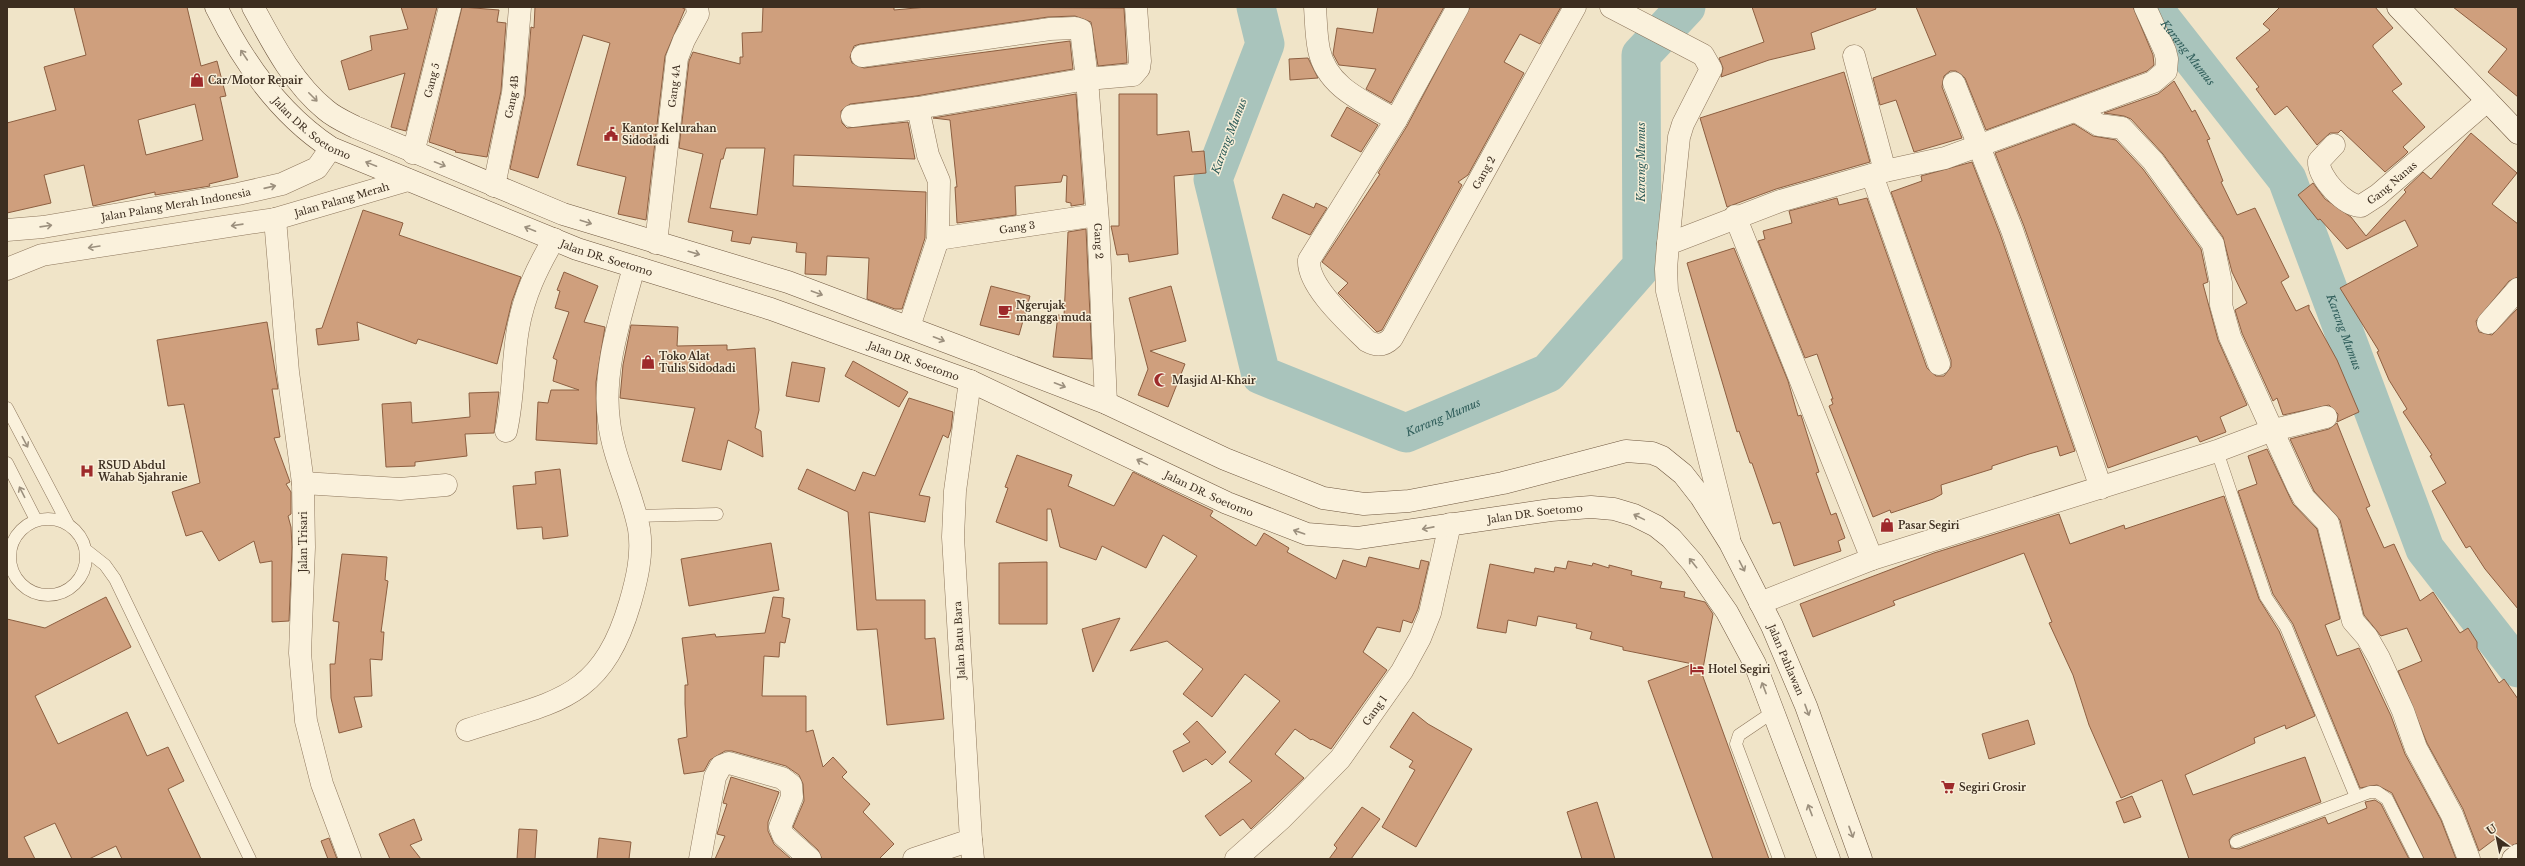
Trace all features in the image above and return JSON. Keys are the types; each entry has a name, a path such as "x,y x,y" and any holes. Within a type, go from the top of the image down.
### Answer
{"street":[{"name":"Jalan DR. Soetomo","path":"216,7 239,48 274,99 300,125 331,148 577,249 771,308 970,381 1227,503 1307,534 1358,538 1450,524 1591,507 1614,509 1634,515 1656,526 1672,538 1712,588 1727,612 1755,664 1773,712"},
{"name":"Jalan DR. Soetomo","path":"253,7 290,72 326,110 355,128 563,214 788,282 909,327 1106,403 1197,446 1305,492 1350,503 1385,503 1423,498 1503,483 1626,451 1652,452 1662,457 1683,474"},
{"name":"Gang 5","path":"413,153 450,7"},
{"name":"Gang 4B","path":"494,186 513,92 520,7"},
{"name":"Gang 4A","path":"467,730 535,708 575,692 589,681 601,667 612,650 626,617 639,568 639,530 612,438 607,404 616,333 640,269 656,243 675,72 682,45 698,14 697,7"},
{"path":"852,116 918,108 1087,79 1126,77 1136,72 1140,61 1136,7"},
{"path":"1315,7 1319,50 1330,75 1346,90 1396,120 1458,7"},
{"name":"Gang 2","path":"1396,120 1310,255 1308,266 1314,279 1328,300 1367,342 1380,344 1392,338 1575,7"},
{"path":"1612,7 1703,55 1711,69 1683,124 1679,137 1666,269 1667,291 1730,543"},
{"path":"1668,244 1735,216 1780,201 1878,173 1945,158 2153,82 2166,71 2168,59 2144,7"},
{"path":"2398,7 2518,133"},
{"name":"Gang 2","path":"862,56 1050,29 1075,28 1080,29 1083,33 1097,215 1106,403"},
{"path":"1854,56 1878,173 1940,364"},
{"path":"1954,83 2012,230 2101,488"},
{"name":"Gang Nanas","path":"2334,145 2319,161 2319,168 2326,180 2345,199 2353,205 2362,206 2378,195 2487,101"},
{"path":"909,327 938,239 939,181 928,155 918,108"},
{"path":"2076,111 2099,125 2122,128 2153,161 2213,244 2221,283 2221,305 2230,337 2270,431 2304,498 2328,522 2354,622 2367,637 2379,658 2403,711 2416,748 2452,815 2469,859"},
{"name":"Jalan Palang Merah Indonesia","path":"7,230 120,214 238,194 282,184 305,176 317,168 331,148"},
{"name":"Jalan Palang Merah","path":"275,220 408,180"},
{"path":"120,214 125,242"},
{"name":"Gang 3","path":"938,239 1097,215"},
{"path":"1735,216 1872,559"},
{"path":"7,269 42,255 275,220"},
{"name":"Jalan Trisari","path":"275,220 288,372 303,483 304,547 300,653 306,721 322,784 351,856"},
{"path":"506,431 512,397 518,329 523,305 533,274 554,239"},
{"path":"2488,323 2518,289"},
{"name":"Jalan Batu Bara","path":"914,859 972,849 953,537 956,491 970,381"},
{"path":"1760,603 1872,559 2217,451 2270,431 2326,417"},
{"name":"Jalan Pahlawan","path":"1683,474 1730,543 1760,603 1806,706 1861,859"},
{"path":"303,483 400,489 446,486"},
{"name":"Gang 1","path":"1236,859 1281,819 1340,759 1402,672 1420,638 1430,613 1450,524"},
{"path":"1773,712 1829,859"},
{"path":"700,859 715,777 721,766 729,763 782,778 790,785 792,797 780,827 783,835 810,859"},
{"path":"2513,859 2518,855"}],"lane":[{"path":"7,408 68,524 83,540 86,550 83,572 70,589 49,596 28,590 13,574 10,553 12,542 18,532 36,520 47,518 68,524"},
{"path":"2217,451 2266,597 2286,627 2356,797"},
{"path":"7,463 36,520"},
{"path":"636,516 717,514"},
{"path":"86,550 105,565 115,578 250,859"},
{"path":"1773,712 1738,734 1736,744 1779,859"},
{"path":"2236,842 2356,797 2378,792 2386,798 2417,859"}],"building":[{"path":"74,7 187,7 201,66 217,61 226,96 220,97 238,177 209,184 210,186 155,195 155,192 93,206 84,165 44,175 51,203 7,213 7,123 56,110 44,67 86,55","holes":["195,104 203,140 146,155 138,120"]},
{"path":"401,7 437,7 406,131 391,127 405,73 349,90 341,61 372,50 370,36 408,29"},
{"path":"462,7 499,10 497,22 506,23 501,91 487,157 455,152 456,151 429,142"},
{"path":"535,7 681,7 685,9 665,56 646,220 618,214 626,177 577,165 610,43 583,35 538,178 510,169 525,96 531,27 534,28"},
{"path":"763,7 894,7 894,10 927,7 1124,8 1127,63 1098,66 1091,22 1075,16 1048,17 854,46 850,57 852,63 864,68 1070,41 1073,69 916,96 850,104 841,111 842,123 847,128 908,122 915,159 794,155 793,186 926,192 925,238 902,309 895,309 867,299 869,258 827,256 826,275 805,274 806,253 796,252 797,243 752,237 750,244 731,241 733,231 688,222 703,154 679,148 689,61 693,52 740,64 740,57 743,57 742,33 762,32","holes":["726,148 765,148 757,215 710,208 721,159 723,159"]},
{"path":"1378,7 1444,7 1391,103 1366,89 1376,69 1339,65 1333,54 1337,28 1373,33"},
{"path":"1470,7 1561,7 1540,44 1520,34 1504,62 1524,73 1468,175 1458,182 1462,185 1382,330 1377,332 1338,293 1348,283 1322,262 1380,174 1378,173 1407,126"},
{"path":"1752,7 1875,7 1876,9 1811,33 1815,49 1769,60 1721,77 1723,68 1719,58 1764,42"},
{"path":"1916,7 2133,7 2153,55 2154,65 2147,71 1986,130 1965,78 1956,71 1950,71 1944,76 1942,87 1962,138 1914,152 1896,100 1880,105 1873,78 1936,55"},
{"path":"2280,7 2375,7 2393,28 2373,45 2373,47 2402,84 2392,91 2425,127 2403,147 2408,152 2385,172 2341,130 2338,133 2330,133 2317,145 2287,106 2275,115 2256,89 2259,87 2236,58 2270,30 2263,24"},
{"path":"2453,7 2518,7 2518,97 2488,72 2507,49"},
{"path":"1308,58 1318,78 1290,80 1289,59"},
{"path":"1844,72 1870,162 1776,189 1727,207 1700,118"},
{"path":"2174,81 2192,112 2195,110 2210,139 2207,140 2223,181 2221,182 2237,215 2255,208 2289,277 2281,282 2296,311 2309,305 2309,309 2337,360 2359,412 2337,422 2338,414 2329,405 2283,415 2277,398 2273,401 2242,333 2235,310 2247,303 2232,272 2223,237 2163,154 2131,119 2124,116 2104,113 2158,94"},
{"path":"1076,94 1084,204 1071,206 1071,203 1066,202 1067,176 1063,175 1061,182 1015,186 1016,215 957,223 955,187 957,187 950,120 933,118"},
{"path":"1119,94 1157,94 1157,135 1189,131 1192,152 1204,151 1206,173 1174,176 1178,254 1129,262 1128,254 1117,255 1111,226 1119,226"},
{"path":"1347,107 1378,125 1361,152 1331,136"},
{"path":"2074,124 2093,136 2116,140 2143,169 2201,249 2208,282 2203,284 2218,340 2247,405 2220,417 2226,432 2200,442 2197,436 2108,468 2024,226 1995,153"},
{"path":"2471,133 2517,173 2492,204 2518,224 2518,277 2509,281 2476,321 2479,332 2492,335 2518,308 2518,609 2485,569 2470,546 2466,548 2432,491 2446,483 2430,456 2432,455 2403,412 2407,409 2389,380 2377,352 2379,351 2340,288 2418,246 2405,220 2347,249 2320,219 2318,220 2298,195 2313,183 2325,199 2351,217 2366,236 2406,192 2404,190 2423,172 2431,179"},
{"path":"1972,162 2000,234 2075,451 2060,456 2057,446 1992,466 1992,469 1941,485 1942,494 1933,499 1891,513 1890,510 1873,517 1829,406 1833,404 1831,399 1833,399 1817,354 1805,358 1758,241 1765,239 1763,231 1792,223 1789,211 1837,198 1839,205 1867,198 1927,368 1936,376 1944,376 1951,367 1951,360 1891,192 1922,181 1921,176"},
{"path":"1283,194 1314,208 1316,203 1327,208 1310,235 1272,218"},
{"path":"363,210 403,223 399,235 521,277 512,301 497,364 418,339 416,344 357,322 359,340 318,345 316,329 322,328"},
{"path":"1086,229 1092,359 1053,357 1058,315 1064,316 1068,232"},
{"path":"1734,248 1788,381 1798,416 1801,415 1819,472 1816,473 1831,515 1836,513 1845,538 1838,541 1841,551 1794,566 1780,522 1773,524 1752,463 1750,463 1739,431 1737,432 1687,263"},
{"path":"564,272 598,286 584,322 605,327 596,382 597,444 536,440 538,402 548,403 551,390 579,390 553,381 557,360 553,358 569,312 555,308 560,291 557,290"},
{"name":"Ngerujak mangga muda","path":"991,286 1030,296 1019,335 980,325"},
{"path":"1171,286 1186,341 1150,351 1185,364 1168,407 1138,395 1148,369 1129,298"},
{"path":"267,322 278,389 272,389 280,437 274,438 290,482 286,484 291,492 291,514 288,516 291,527 292,547 289,621 272,622 272,561 260,563 254,541 219,561 202,531 186,536 172,492 200,483 184,404 168,406 157,340"},
{"path":"631,325 678,327 677,346 727,345 727,350 755,348 759,410 755,428 761,431 763,457 728,440 721,470 682,461 695,408 620,398 623,365"},
{"path":"853,361 908,392 899,407 845,376"},
{"path":"792,362 825,368 819,402 786,396"},
{"path":"499,392 494,433 465,434 467,456 415,462 415,466 386,467 382,404 411,402 412,423 470,417 469,393"},
{"path":"909,398 953,412 951,429 948,438 943,435 919,495 930,497 925,522 869,512 876,600 925,600 925,639 935,638 944,719 887,725 877,629 857,630 848,512 798,489 807,469 855,491 863,472 875,476"},
{"path":"2337,423 2370,506 2366,508 2384,548 2394,544 2420,601 2433,592 2460,633 2468,628 2477,642 2477,648 2499,683 2504,679 2518,699 2518,843 2508,847 2499,836 2479,851 2463,809 2427,743 2398,671 2422,661 2407,628 2381,636 2364,615 2340,520 2314,491 2290,439 2329,429"},
{"path":"2267,449 2293,504 2317,529 2340,619 2325,625 2337,656 2359,648 2391,716 2405,754 2441,820 2456,859 2424,859 2392,793 2377,785 2360,788 2293,624 2273,594 2238,491 2257,484 2248,456"},
{"path":"1017,455 1072,475 1068,486 1114,506 1133,472 1213,511 1210,516 1256,546 1264,533 1289,548 1287,552 1336,579 1343,560 1366,567 1369,557 1419,569 1421,560 1429,562 1418,609 1412,623 1403,620 1400,632 1377,627 1363,652 1387,670 1331,749 1312,739 1311,740 1295,729 1275,754 1304,778 1251,829 1243,819 1220,836 1205,816 1252,781 1229,762 1280,701 1245,674 1212,717 1183,694 1203,669 1167,641 1130,651 1197,556 1163,535 1146,568 1102,546 1096,560 1060,547 1051,509 1047,509 1047,541 996,522 1008,488 1005,487"},
{"path":"560,469 568,536 543,539 542,527 517,529 513,486 536,484 535,472"},
{"path":"2224,496 2259,599 2279,631 2315,716 2286,729 2285,725 2254,738 2255,743 2185,775 2193,795 2305,757 2321,802 2233,835 2229,840 2231,848 2239,849 2325,817 2328,824 2367,808 2365,802 2375,800 2381,804 2409,859 2189,859 2162,780 2121,798 2089,725 2073,675 2049,623 2052,622 2024,553 1893,601 1895,605 1813,637 1800,604 1934,553 2059,514 2070,544 2124,525 2125,529"},
{"path":"771,543 779,590 689,606 681,559"},
{"path":"342,554 387,557 385,580 388,581 381,632 384,632 382,660 370,659 372,696 354,697 362,727 339,733 331,698 330,664 335,664 339,622 333,621"},
{"path":"1568,561 1592,566 1593,563 1609,568 1609,565 1632,571 1631,575 1662,582 1660,588 1685,592 1684,597 1705,602 1713,614 1702,674 1769,859 1713,859 1648,681 1693,664 1623,650 1623,647 1590,639 1592,632 1576,628 1577,624 1538,616 1536,626 1508,620 1506,633 1477,628 1490,564 1534,573 1535,568 1554,572 1555,567 1566,569"},
{"path":"1047,562 1047,624 999,624 999,563"},
{"path":"106,597 131,647 35,696 58,744 127,712 147,756 168,747 184,781 168,789 201,859 122,859 116,846 89,859 72,859 55,823 24,837 35,859 7,859 7,619 45,628"},
{"path":"773,597 784,598 782,617 790,619 785,643 780,642 779,657 764,656 762,696 806,696 806,732 813,730 823,767 833,757 847,772 842,777 870,804 863,812 894,844 879,859 822,859 818,850 793,827 804,801 803,784 799,775 786,766 732,751 725,751 710,760 704,771 684,774 678,739 687,737 685,685 688,685 682,638 715,634 716,637 765,633"},
{"path":"1120,618 1093,672 1082,629"},
{"path":"1413,712 1428,724 1472,749 1416,847 1382,827 1415,770 1409,767 1413,761 1390,747"},
{"path":"2028,720 2035,744 1989,759 1982,734"},
{"path":"1197,721 1226,752 1212,765 1206,759 1183,772 1173,751 1190,742 1183,734"},
{"path":"731,777 779,792 768,822 768,831 774,844 791,859 715,859 725,836 717,834 727,804 723,803"},
{"path":"2132,796 2141,817 2124,823 2116,802"},
{"path":"1597,802 1615,859 1582,859 1567,812"},
{"path":"1362,807 1380,819 1351,859 1329,859 1337,848 1334,845"},
{"path":"414,819 422,840 410,845 421,859 390,859 379,834"},
{"path":"519,829 537,830 535,859 517,859"},
{"path":"329,838 337,859 328,859 321,841"},
{"path":"599,838 631,842 629,859 597,859"}],"waterway":[{"name":"Karang Mumus","path":"1256,7 1265,44 1213,179 1261,375 1406,433 1548,373 1642,266 1641,55 1686,7"},
{"name":"Karang Mumus","path":"2152,7 2287,179 2425,549 2518,668"}],"place":[{"name":"Car/Motor Repair","path":"197,80"},
{"name":"Kantor Kelurahan Sidodadi","path":"611,134"},
{"name":"Ngerujak mangga muda","path":"1005,311"},
{"name":"Toko Alat Tulis Sidodadi","path":"648,362"},
{"name":"Masjid Al-Khair","path":"1161,380"},
{"name":"RSUD Abdul Wahab Sjahranie","path":"87,471"},
{"name":"Pasar Segiri","path":"1887,525"},
{"name":"Hotel Segiri","path":"1697,669"},
{"name":"Segiri Grosir","path":"1948,787"}]}
